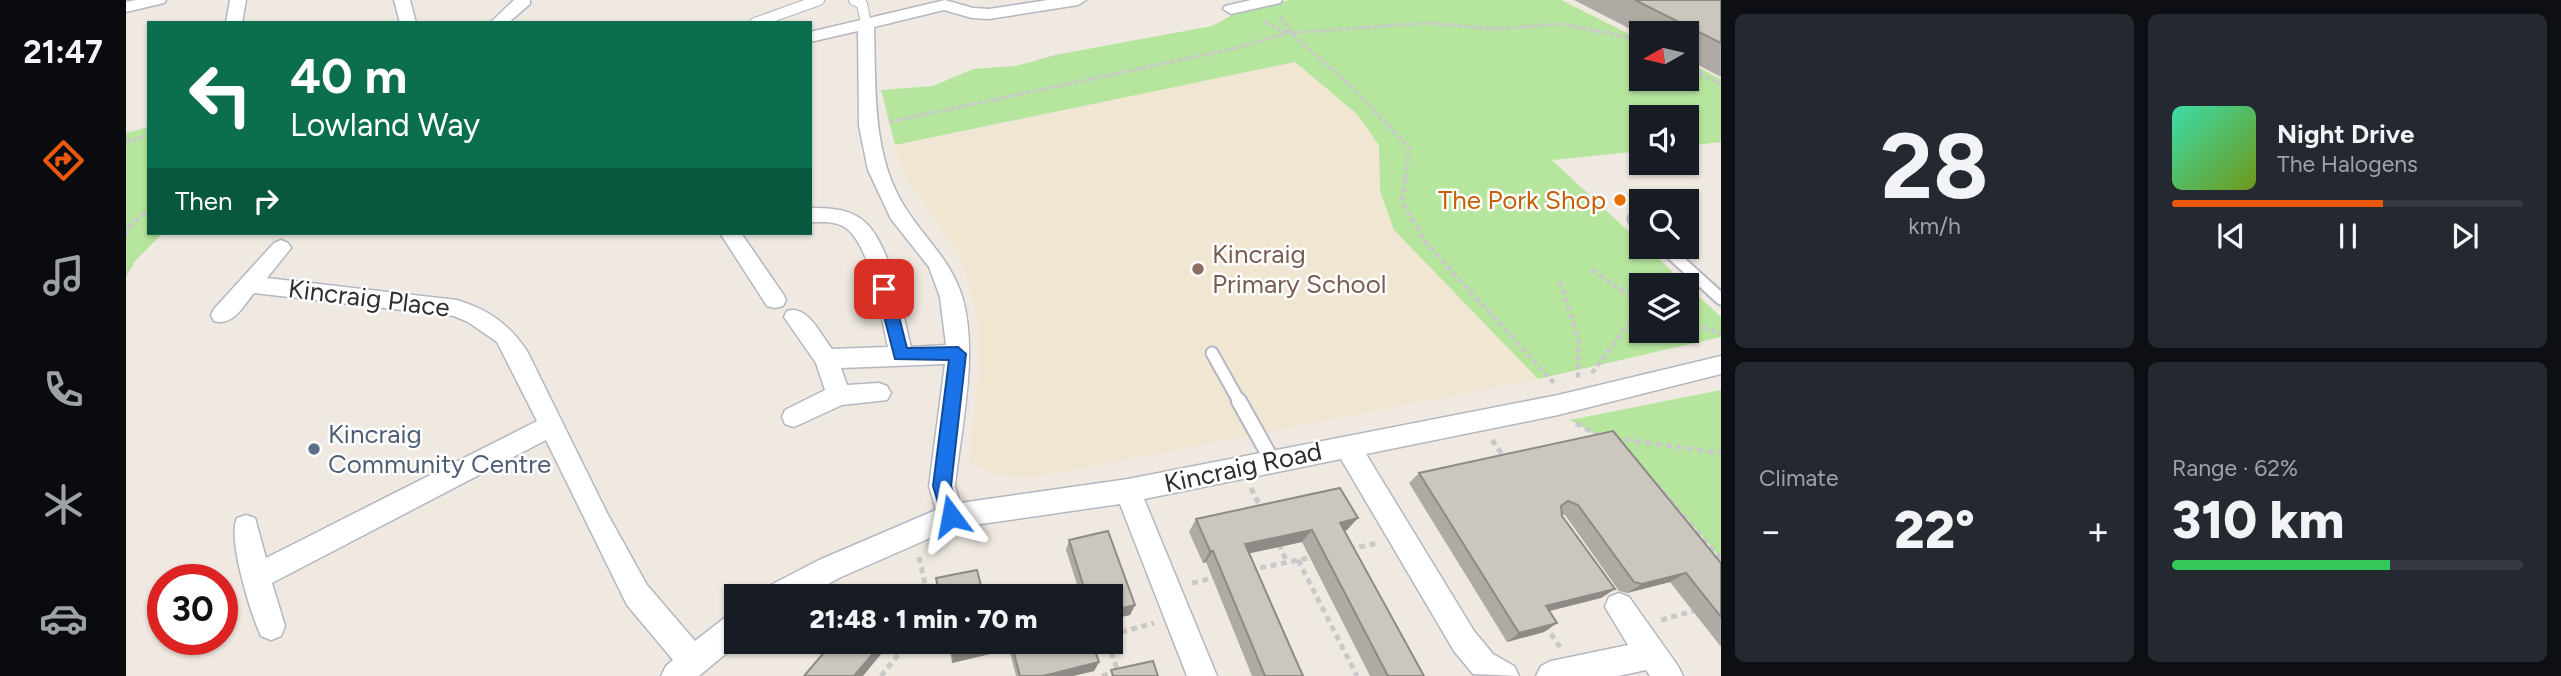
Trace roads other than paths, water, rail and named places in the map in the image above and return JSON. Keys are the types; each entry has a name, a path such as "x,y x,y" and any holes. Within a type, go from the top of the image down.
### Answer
{"street":[{"path":"126,7 158,0"},
{"path":"234,21 238,0"},
{"path":"402,0 407,21"},
{"path":"501,21 522,4 522,0"},
{"path":"812,36 949,3 972,13 989,13 1078,0"},
{"path":"1224,8 1273,0"},
{"path":"866,23 868,126 878,170 898,214 938,264 951,297 958,354 942,486 951,516"},
{"path":"812,215 846,218 859,227 879,267 901,355"},
{"path":"731,235 775,300"},
{"name":"Kincraig Place","path":"222,315 281,248"},
{"name":"Kincraig Place","path":"250,284 457,308 476,316 505,336 553,425 598,522 637,595 684,668"},
{"path":"795,317 826,359 839,394"},
{"path":"826,359 958,354"},
{"name":"Kincraig Road","path":"801,584 829,569 951,516 1128,491 1571,402 1721,365"},
{"path":"794,417 839,394 879,393"},
{"path":"256,578 553,425"},
{"path":"1347,446 1464,641 1483,664 1504,676"},
{"path":"1128,491 1202,676"},
{"path":"246,527 256,578 271,626"},
{"path":"1621,610 1660,665"},
{"path":"684,668 724,636"},
{"path":"1563,673 1660,665"}],"lane":[{"path":"761,21 819,0"},
{"path":"854,0 862,4 866,23"},
{"path":"1677,259 1721,299"},
{"path":"1212,353 1273,462"}],"place":[{"name":"The Pork Shop","path":"1620,200"},
{"name":"Kincraig Primary School","path":"1198,269"},
{"name":"Kincraig Community Centre","path":"314,449"}]}
